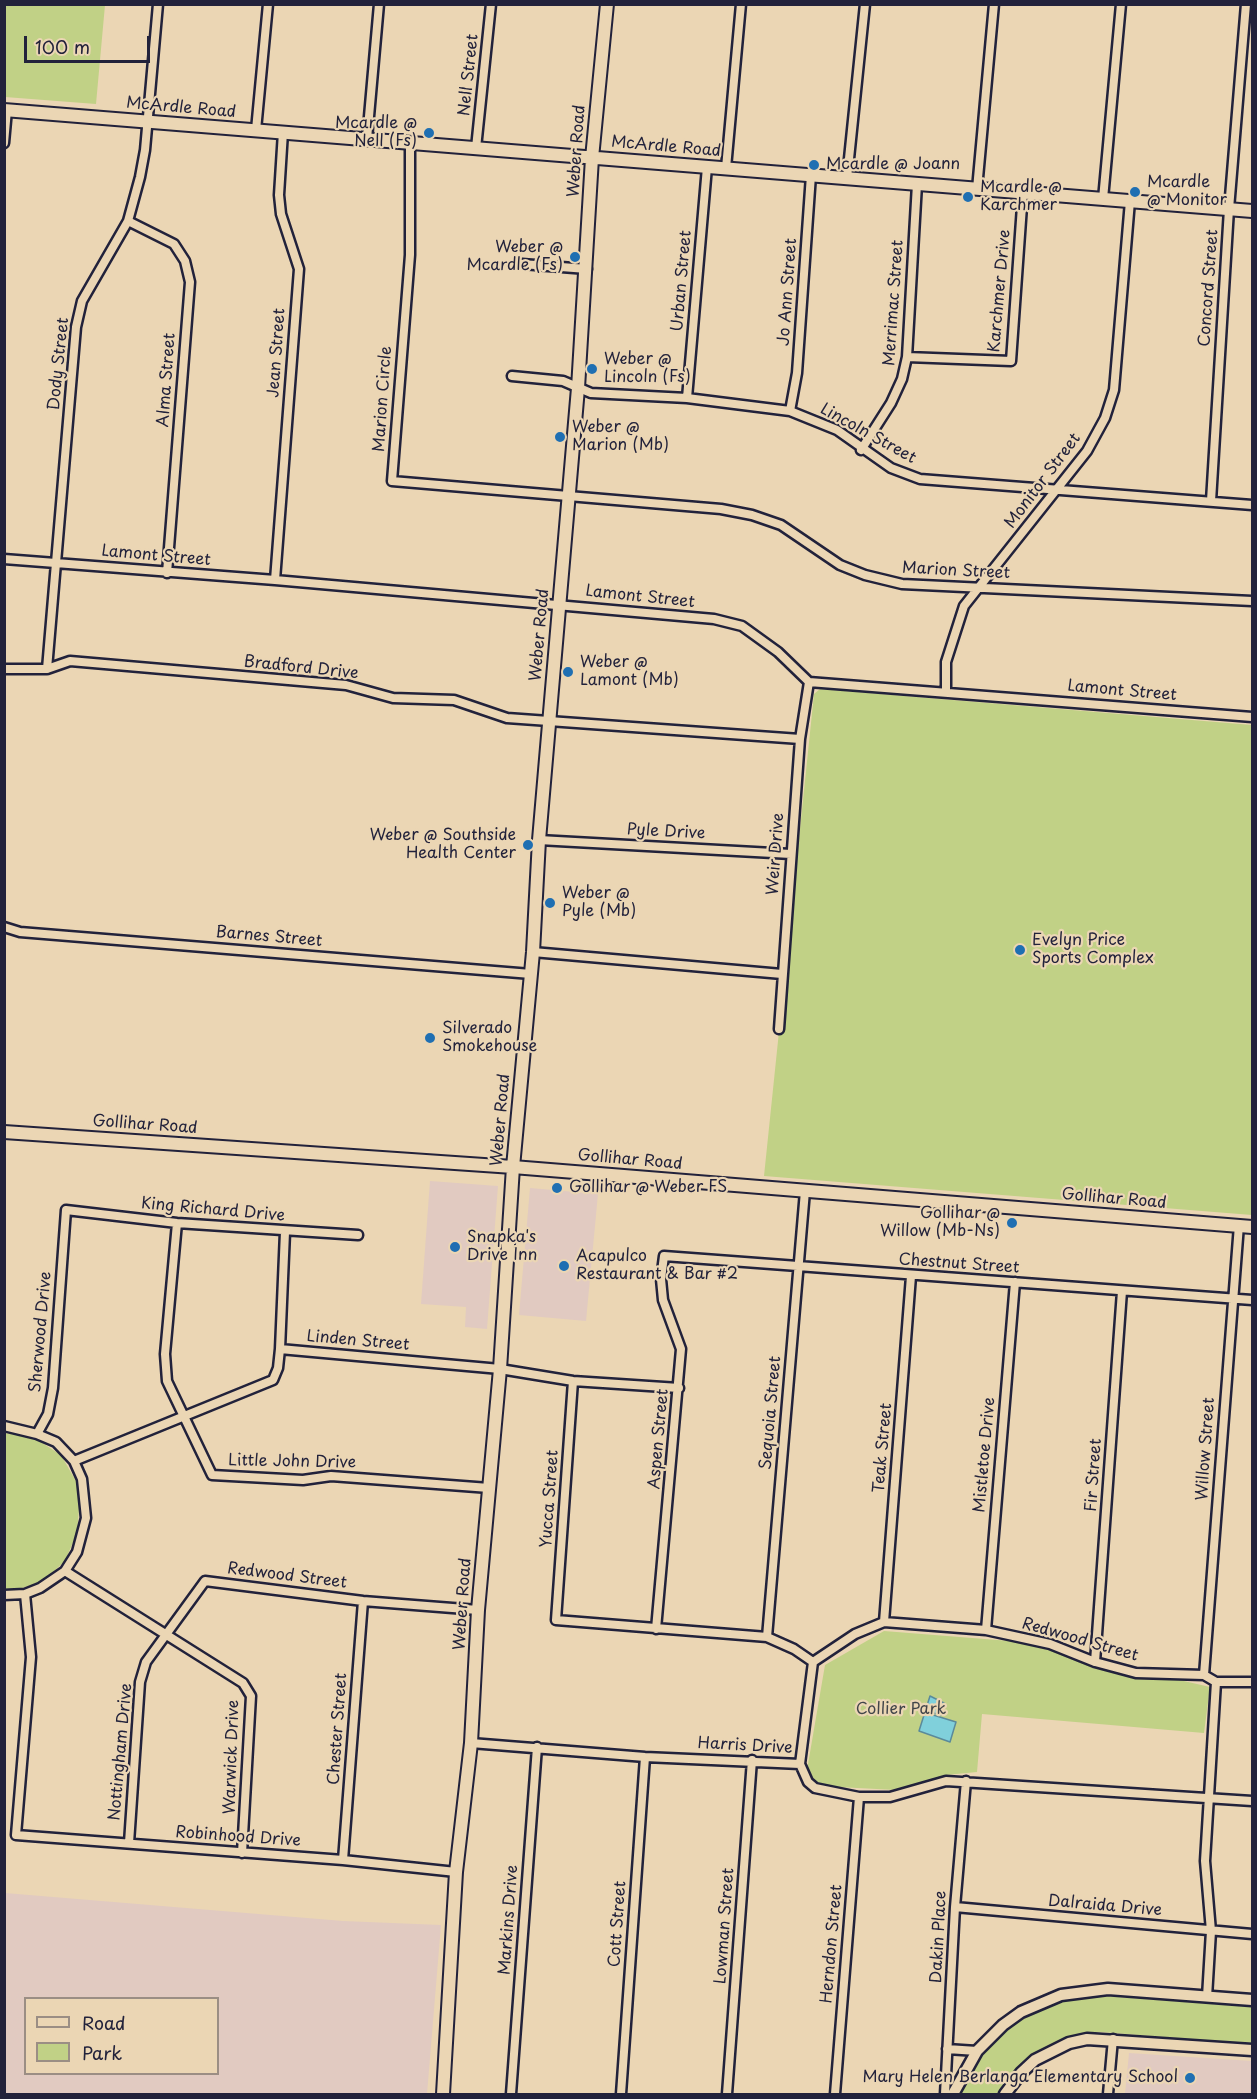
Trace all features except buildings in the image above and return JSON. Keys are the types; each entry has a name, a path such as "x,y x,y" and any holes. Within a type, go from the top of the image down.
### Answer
{"main road":[{"name":"Weber Road","path":"443,2094 456,1872 471,1743 478,1610 500,1369 513,1167 533,952 539,840 578,388 592,158 606,4"},
{"name":"McArdle Road","path":"6,110 1252,211"},
{"name":"Gollihar Road","path":"4,1132 513,1167 1252,1227"}],"street":[{"name":"Dody Street","path":"47,669 74,353 82,301 128,221 140,177 158,4"},
{"path":"256,130 268,4"},
{"path":"367,139 379,4"},
{"name":"Nell Street","path":"476,148 491,4"},
{"path":"726,168 741,4"},
{"path":"847,178 865,4"},
{"path":"977,189 994,4"},
{"path":"1103,199 1121,4"},
{"name":"Concord Street","path":"1211,501 1229,209 1246,4"},
{"path":"4,143 6,110"},
{"name":"Jean Street","path":"275,579 299,269 281,214 279,195 283,132"},
{"name":"Marion Circle","path":"410,143 410,255 392,481 567,496"},
{"name":"Urban Street","path":"687,398 707,167"},
{"name":"Jo Ann Street","path":"790,411 797,373 810,175"},
{"name":"Merrimac Street","path":"861,450 891,403 902,380 907,357 917,184"},
{"name":"Karchmer Drive","path":"907,357 1011,361 1023,192"},
{"name":"Monitor Street","path":"946,691 946,662 964,606 981,588 1087,451 1104,418 1114,390 1130,201"},
{"name":"Alma Street","path":"128,221 174,244 185,261 190,282 167,573"},
{"path":"522,264 587,269"},
{"name":"Lincoln Street","path":"512,376 563,381 591,393 687,398 790,411 837,430 861,450 891,468 920,479 1252,505"},
{"name":"Marion Street","path":"567,496 721,509 752,515 781,525 840,565 865,575 902,584 1252,601"},
{"name":"Lamont Street","path":"4,559 167,573 275,579 714,619 742,626 778,652 809,682 946,691 1252,717"},
{"name":"Bradford Drive","path":"4,669 47,669 70,661 346,685 393,698 454,699 507,718 800,739"},
{"name":"Weir Drive","path":"779,1029 800,739 809,682"},
{"name":"Pyle Drive","path":"539,840 791,854"},
{"name":"Barnes Street","path":"4,927 20,932 531,974"},
{"path":"533,952 782,974"},
{"name":"Sequoia Street","path":"767,1637 805,1191"},
{"name":"King Richard Drive","path":"66,1210 177,1223 285,1232 358,1235"},
{"name":"Sherwood Drive","path":"37,1434 48,1414 53,1388 66,1210"},
{"name":"Little John Drive","path":"177,1223 165,1354 167,1381 212,1475 303,1480 331,1476 489,1488"},
{"name":"Willow Street","path":"1204,1675 1239,1225"},
{"path":"74,1461 273,1380 278,1368 280,1349 285,1232"},
{"name":"Chestnut Street","path":"664,1256 1252,1300"},
{"name":"Aspen Street","path":"656,1629 681,1349 663,1300 661,1279 664,1256"},
{"name":"Teak Street","path":"884,1622 911,1276"},
{"name":"Mistletoe Drive","path":"986,1630 1015,1282"},
{"name":"Fir Street","path":"1095,1662 1122,1291"},
{"name":"Linden Street","path":"280,1349 500,1369 573,1381 679,1388"},
{"name":"Yucca Street","path":"573,1381 556,1620 656,1629"},
{"path":"4,1426 37,1434 56,1442 74,1461 82,1479 86,1518 77,1552 65,1571 40,1588 26,1594 4,1595"},
{"path":"65,1571 167,1634"},
{"name":"Redwood Street","path":"167,1634 205,1581 363,1601 478,1610"},
{"name":"Robinhood Drive","path":"26,1594 31,1657 16,1835 343,1860 456,1872"},
{"name":"Chester Street","path":"343,1860 363,1601"},
{"name":"Redwood Street","path":"813,1662 855,1634 884,1622 986,1630 1050,1644 1095,1662 1136,1673 1204,1675 1216,1682"},
{"path":"656,1629 767,1637 794,1648 813,1662 800,1764"},
{"name":"Nottingham Drive","path":"129,1843 140,1682 146,1662 167,1634"},
{"name":"Warwick Drive","path":"167,1634 243,1683 251,1696 243,1852"},
{"path":"1207,1996 1211,1931 1205,1861 1216,1682 1252,1682"},
{"name":"Harris Drive","path":"471,1743 645,1757 752,1760 800,1764 808,1782 815,1788 859,1797 890,1797 946,1781 966,1781 1252,1801"},
{"name":"Markins Drive","path":"511,2094 537,1747"},
{"name":"Cott Street","path":"621,2094 645,1757"},
{"name":"Lowman Street","path":"727,2094 752,1760"},
{"name":"Dakin Place","path":"945,2094 955,1907 966,1781"},
{"name":"Herndon Street","path":"835,2094 859,1797"},
{"name":"Dalraida Drive","path":"955,1907 1252,1934"},
{"path":"953,2094 977,2051 1003,2025 1021,2012 1061,1995 1108,1989 1252,2000"},
{"path":"1005,2094 1021,2073 1052,2050 1087,2039 1252,2050"},
{"path":"1108,2094 1113,2039"},
{"path":"947,2049 977,2051"}],"shaded area":[{"path":"430,1181 498,1186 487,1329 465,1327 466,1307 421,1304"},
{"path":"530,1188 598,1194 586,1321 519,1315"},
{"path":"5,1893 343,1921 441,1925 427,2094 5,2094"},
{"name":"Mary Helen Berlanga Elementary School","path":"1129,2053 1252,2061 1252,2094 1125,2094"}],"green space":[{"path":"4,5 105,5 96,104 5,97"},
{"name":"Evelyn Price Sports Complex","path":"820,689 1252,725 1252,1215 764,1176 814,694"},
{"path":"4,1433 33,1437 61,1455 77,1483 80,1497 77,1533 65,1561 43,1581 16,1590 5,1590"},
{"name":"Collier Park","path":"884,1631 1010,1641 1210,1687 1204,1733 982,1714 977,1772 946,1775 896,1790 819,1786 807,1770 825,1665"},
{"path":"1104,1996 1252,2007 1252,2044 1101,2032 1086,2034 1067,2039 1034,2056 1021,2066 1000,2094 958,2094 976,2062 989,2046 1020,2020 1062,2002"}],"water":[{"path":"930,1696 944,1703 941,1715 930,1712 930,1714 956,1722 950,1742 919,1731"}],"place":[{"name":"Mcardle @ Nell (Fs)","path":"429,133"},
{"name":"Mcardle @ Joann","path":"814,165"},
{"name":"Mcardle @ Monitor","path":"1135,192"},
{"name":"Mcardle @ Karchmer","path":"968,197"},
{"name":"Weber @ Mcardle (Fs)","path":"575,257"},
{"name":"Weber @ Lincoln (Fs)","path":"592,369"},
{"name":"Weber @ Marion (Mb)","path":"560,437"},
{"name":"Weber @ Lamont (Mb)","path":"568,672"},
{"name":"Weber @ Southside Health Center","path":"528,845"},
{"name":"Weber @ Pyle (Mb)","path":"550,903"},
{"name":"Evelyn Price Sports Complex","path":"1020,950"},
{"name":"Silverado Smokehouse","path":"430,1038"},
{"name":"Gollihar @ Weber FS","path":"557,1188"},
{"name":"Gollihar @ Willow (Mb-Ns)","path":"1012,1223"},
{"name":"Snapka's Drive Inn","path":"455,1247"},
{"name":"Acapulco Restaurant & Bar #2","path":"564,1266"},
{"name":"Mary Helen Berlanga Elementary School","path":"1190,2078"}]}
